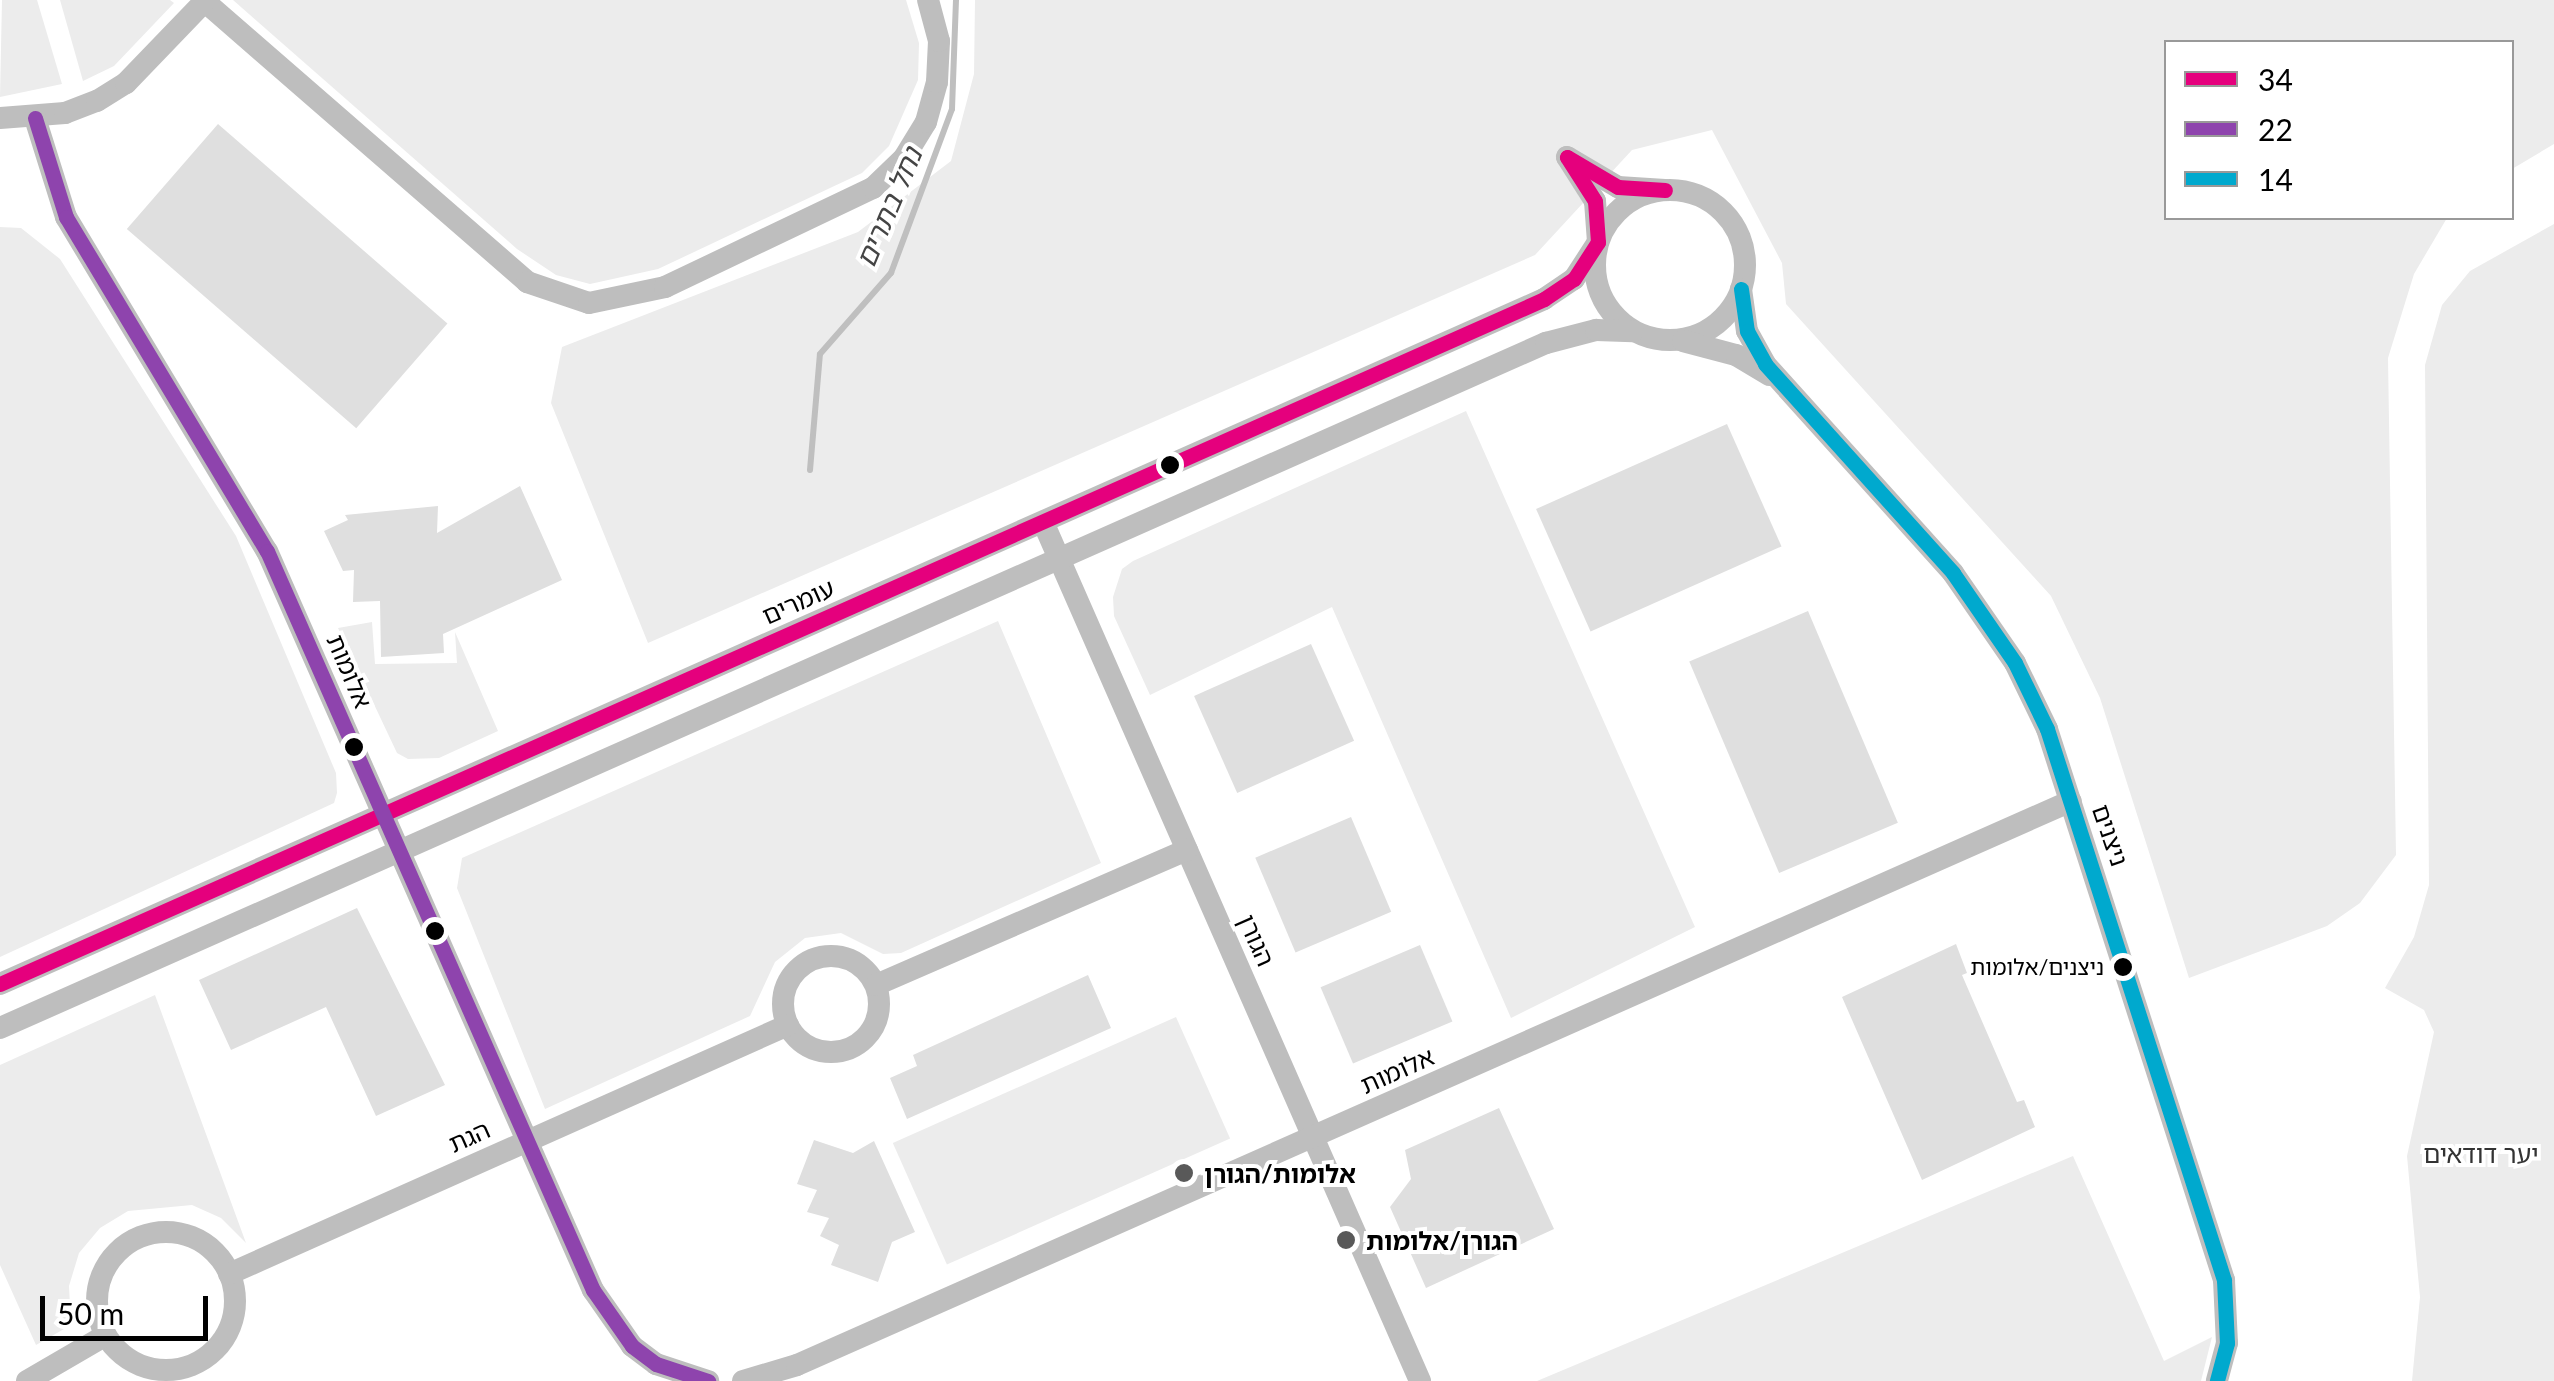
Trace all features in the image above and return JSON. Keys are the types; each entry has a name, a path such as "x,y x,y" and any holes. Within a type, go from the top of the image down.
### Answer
{"street":[{"path":"0,118 35,118 97,101 126,83 204,1 516,273 548,293 589,303 665,286 874,188 912,146 937,82 938,41 928,0"},
{"name":"אלומות","path":"35,118 66,217 255,527 611,1321 656,1364 708,1381"},
{"path":"0,1028 1546,343 1596,330 1632,331 1675,340 1715,325 1741,288 1742,246 1730,220 1707,200 1665,190 1618,187 1566,157 1596,201 1595,271 1602,299 1632,331"},
{"path":"1598,242 1624,206 1665,190"},
{"name":"עומרים","path":"0,984 1544,299 1580,272 1598,242"},
{"name":"ניצנים","path":"1741,288 1748,331 1779,384 1976,602 2032,696 2071,802 2224,1280 2227,1343 2217,1381"},
{"name":"ניצנים","path":"1675,340 1736,355 1779,384"},
{"name":"הגורן","path":"1043,522 1420,1381"},
{"name":"אלומות","path":"742,1381 797,1365 2071,802"},
{"path":"876,985 1187,850"},
{"path":"847,958 876,985 878,1018 853,1047 816,1050 788,1025 786,989 810,960 847,958"},
{"name":"הגת","path":"229,1274 788,1025"},
{"path":"161,1232 187,1236 211,1249 229,1274 231,1322 218,1346 196,1363 170,1370 144,1366 106,1334 97,1306 100,1280 114,1256 136,1239 161,1232"},
{"path":"26,1381 106,1334"}],"green space":[{"path":"2,0 37,0 62,84 0,97"},
{"path":"60,0 174,3 114,66 83,81"},
{"path":"233,0 906,0 919,43 918,80 889,146 862,173 658,269 590,284 556,275 517,249"},
{"path":"975,0 2554,0 2554,144 2514,168 2514,40 2164,40 2164,220 2446,220 2414,274 2388,358 2396,855 2360,903 2327,926 2189,978 2100,698 2051,596 1786,304 1782,263 1712,130 1632,150 1535,255 648,643 551,403 562,347 858,232 951,161 974,74"},
{"name":"יער דודאים","path":"2554,224 2554,1381 2412,1381 2420,1297 2407,1156 2434,1032 2424,1010 2385,988 2414,937 2429,885 2425,365 2442,305 2470,271"},
{"path":"0,227 21,228 60,259 236,536 336,773 337,793 334,803 0,957"},
{"path":"1466,411 1695,927 1511,1018 1332,607 1150,695 1114,616 1113,597 1122,569 1133,561"},
{"path":"998,621 1101,863 901,953 883,954 841,933 805,938 775,962 750,1016 545,1109 457,888 462,858"},
{"path":"372,622 375,664 457,663 455,632 498,731 439,758 408,759 397,753 338,628"},
{"path":"155,995 246,1243 221,1218 192,1205 128,1211 100,1228 79,1253 69,1286 71,1325 36,1345 0,1265 0,1065"},
{"path":"1176,1017 1230,1139 947,1265 893,1143"},
{"path":"2073,1156 2164,1361 2212,1337 2201,1381 1537,1381"}],"building":[{"path":"218,124 447,323 356,428 127,229"},
{"path":"1727,424 1782,546 1591,631 1536,509"},
{"path":"520,486 562,580 443,634 444,653 381,657 380,601 353,602 354,570 343,571 324,531 348,520 345,515 438,506 437,533"},
{"path":"1808,611 1898,823 1779,873 1689,661"},
{"path":"1311,644 1354,741 1237,793 1194,696"},
{"path":"1351,817 1391,912 1296,952 1255,858"},
{"path":"357,908 445,1085 376,1116 326,1007 231,1050 199,980"},
{"path":"1956,944 1967,973 1962,975 2017,1102 2024,1100 2035,1127 1922,1180 1842,997"},
{"path":"1420,945 1452,1021 1353,1064 1321,987"},
{"path":"1088,975 1111,1028 907,1119 890,1078 917,1066 913,1055"},
{"path":"1499,1108 1554,1229 1426,1288 1390,1207 1411,1179 1405,1150"},
{"path":"814,1140 853,1153 874,1141 915,1232 892,1242 878,1282 831,1265 839,1245 820,1236 829,1218 807,1212 817,1190 797,1184"}],"waterway":[{"name":"נחל בתרים","path":"810,470 820,354 891,273 952,109 956,0"}],"transit line":[{"name":"22","path":"35,118 66,217 267,551 593,1290 632,1346 656,1364 708,1381"},
{"name":"34","path":"0,984 1544,299 1574,279 1598,242 1595,201 1567,157 1618,187 1665,190"},
{"name":"14","path":"1741,289 1747,331 1765,364 1953,573 2015,663 2047,729 2224,1280 2227,1343 2217,1381"}],"place":[{"name":"ניצנים/אלומות","path":"2123,967"},
{"name":"אלומות/הגורן","path":"1184,1173"},
{"name":"הגורן/אלומות","path":"1346,1240"}]}
